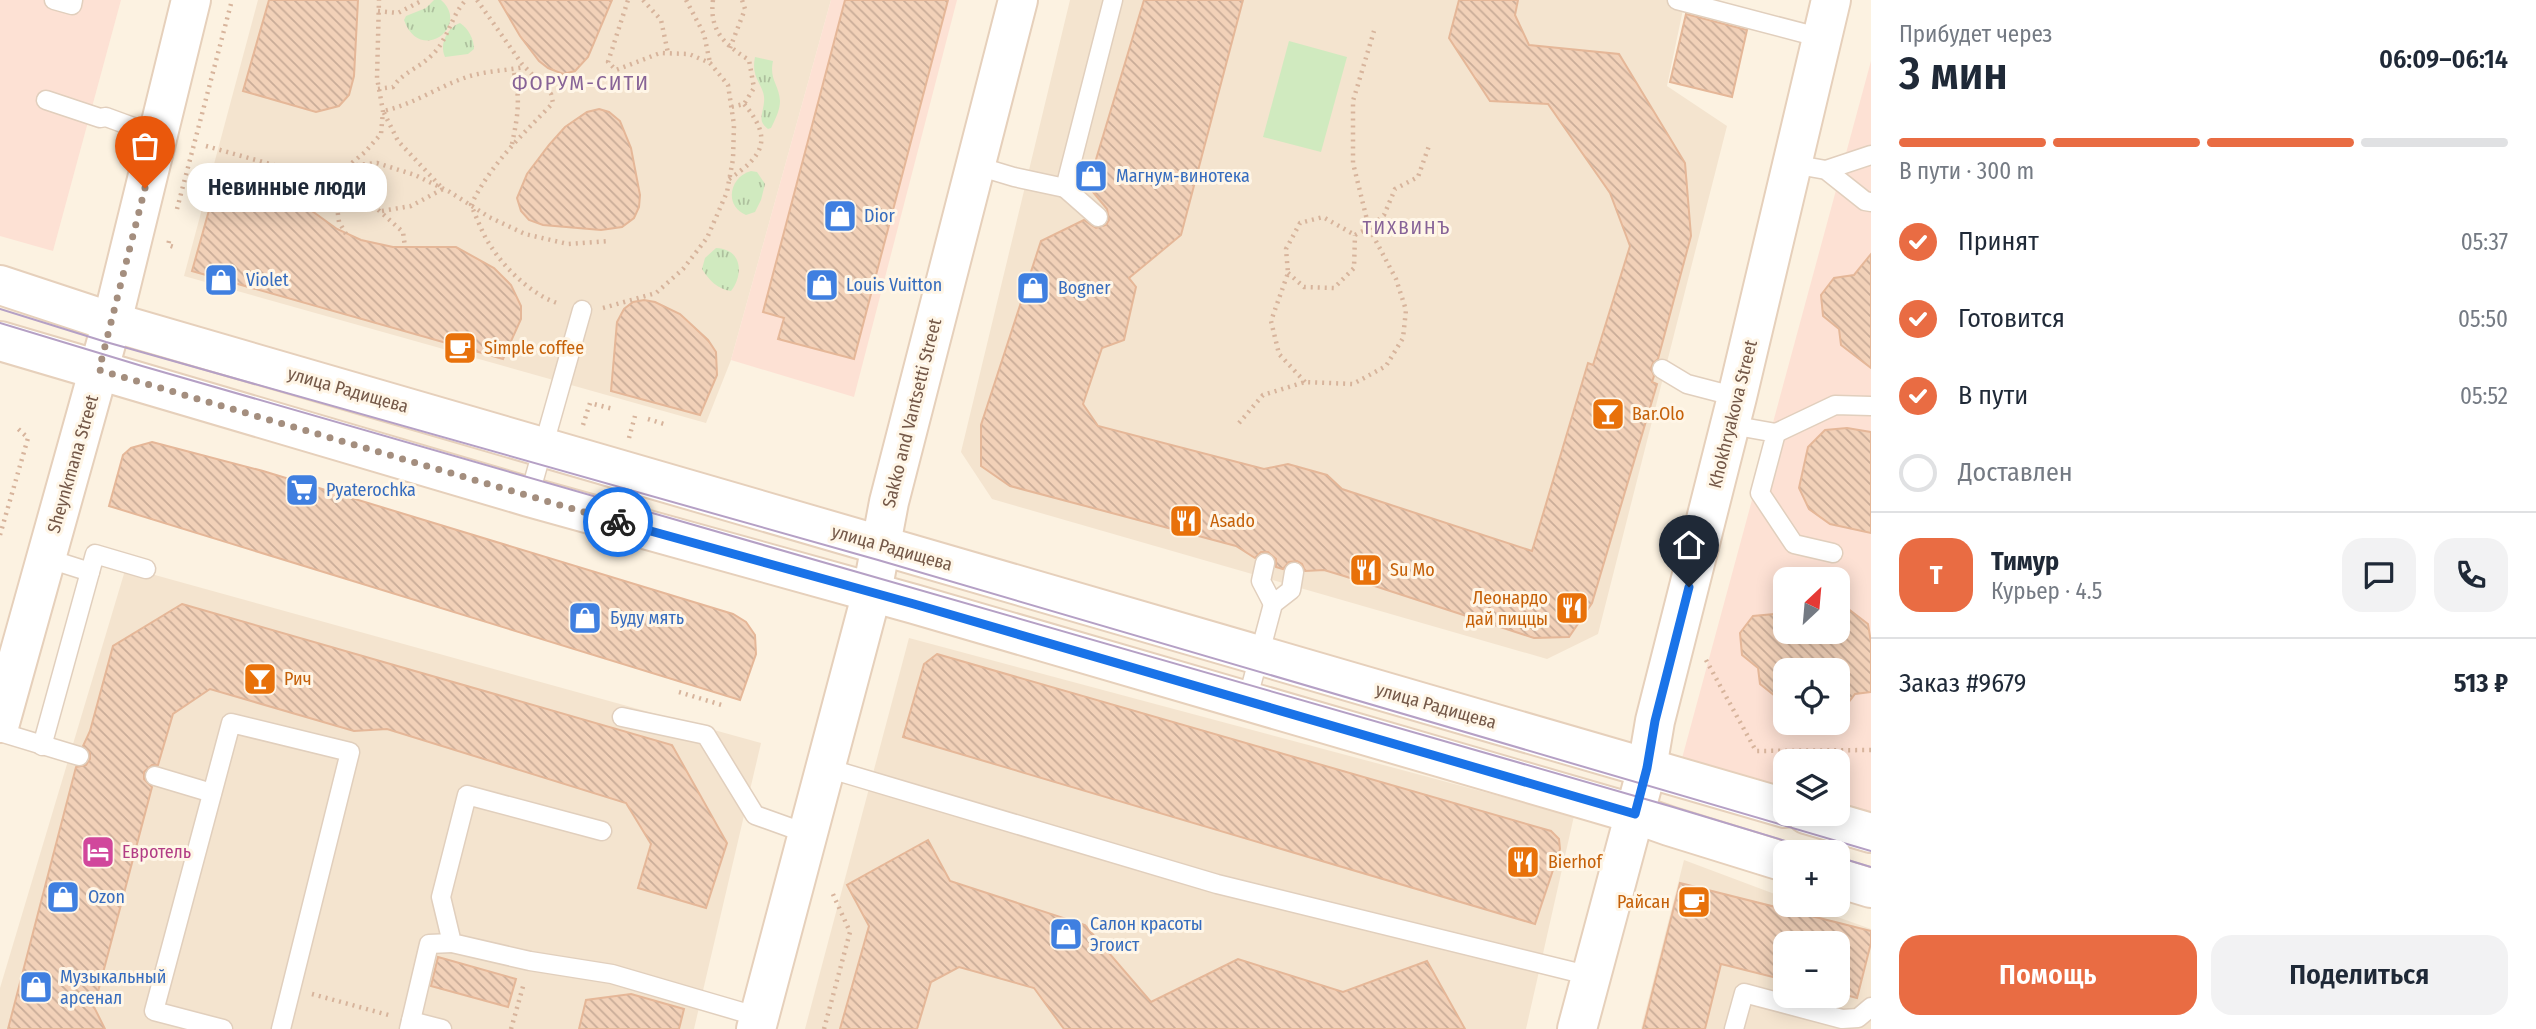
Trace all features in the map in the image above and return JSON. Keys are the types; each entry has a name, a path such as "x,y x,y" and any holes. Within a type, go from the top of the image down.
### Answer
{"street":[{"name":"Sheynkmana Street","path":"0,723 112,322 191,0"},
{"name":"Sakko and Vantsetti Street","path":"757,1023 872,592 889,502 1018,0"},
{"name":"Khokhryakova Street","path":"1577,1029 1647,768 1655,721 1734,411 1809,167 1822,38 1830,0"},
{"name":"улица Радищева","path":"0,285 112,322 1773,805"},
{"path":"0,341 529,497 872,592 1635,814 1773,858"},
{"path":"1847,826 1871,833"},
{"path":"1850,882 1871,888"}],"lane":[{"path":"54,0 72,5 73,0"},
{"path":"1065,188 1113,0"},
{"path":"1677,0 1822,38"},
{"path":"46,100 100,118 106,117 158,136"},
{"path":"1809,167 1871,155"},
{"path":"974,165 1065,188 1098,217"},
{"path":"1809,167 1871,202"},
{"path":"529,497 582,310"},
{"path":"1661,369 1776,433"},
{"path":"1833,553 1794,544 1760,493 1776,433 1835,405 1871,406"},
{"path":"42,746 95,554 146,569"},
{"path":"46,558 90,572"},
{"path":"1265,563 1261,581 1273,604"},
{"path":"1247,701 1273,604 1292,590 1294,572"},
{"path":"622,717 706,736 755,815 808,834"},
{"path":"223,1029 154,1011 231,723 350,752 281,1029"},
{"path":"0,732 79,756"},
{"path":"827,768 1217,884 1591,976"},
{"path":"155,776 212,793"},
{"path":"452,943 441,897 467,795 602,831"},
{"path":"442,1029 410,1025 429,944 452,943 530,961 612,974 757,1023"},
{"path":"1734,1029 1744,993 1842,1019 1858,1018 1871,1007"}],"path":[{"path":"174,219 232,0"},
{"path":"379,0 378,89 383,111 398,141 443,188"},
{"path":"378,11 398,13 423,0"},
{"path":"378,89 393,87 400,77 433,55 452,25 458,8 466,0"},
{"path":"471,205 482,182 552,103 551,94 525,67 477,0"},
{"path":"471,205 490,246 515,275 545,300 582,310 612,306 656,293 683,269 707,239 727,192 733,159 734,125 728,85 710,63 689,54 660,53 616,70 608,62 628,0"},
{"path":"643,0 661,20 668,54"},
{"path":"686,0 704,34 710,63"},
{"path":"713,0 712,9 718,34 730,48 749,60 754,88 744,104 732,107"},
{"path":"730,48 745,9 742,0"},
{"path":"1239,423 1263,395 1305,382 1353,384 1386,366 1403,338 1406,310 1396,279 1369,228 1353,163 1353,101 1374,31"},
{"path":"383,111 404,107 430,92 467,77 525,67"},
{"path":"512,145 519,112 519,90 513,69"},
{"path":"729,179 747,167 759,153 763,134 744,104"},
{"path":"347,167 381,134 383,111"},
{"path":"1355,235 1369,228 1384,215 1395,189 1418,177 1430,143"},
{"path":"206,145 320,178 347,167 377,163 415,175 443,188 525,234 568,244 610,241"},
{"path":"339,170 403,232 405,247"},
{"path":"346,234 339,222 337,208 352,185"},
{"path":"382,211 411,206 443,188"},
{"path":"1305,382 1279,354 1270,321 1288,273 1286,249 1300,223 1323,218 1355,235"},
{"path":"171,232 168,245 177,248"},
{"path":"1288,273 1304,287 1334,288 1354,268 1355,235"},
{"path":"583,425 590,403 613,410"},
{"path":"629,438 635,416"},
{"path":"648,419 667,425"},
{"path":"0,535 28,438 15,426"},
{"path":"1706,660 1756,751 1871,750"},
{"path":"679,692 725,706"},
{"path":"824,1029 850,932 832,892"},
{"path":"291,988 410,1025"},
{"path":"511,1029 517,1007"}],"shaded area":[{"path":"0,0 121,0 53,251 0,236"},
{"path":"258,0 831,0 731,360 706,423 184,276"},
{"path":"831,0 957,0 854,397 731,360"},
{"path":"1070,0 1685,0 1667,86 1727,126 1598,634 1547,659 992,499 961,452"},
{"path":"1871,61 1871,814 1850,808 1850,749 1773,749 1773,787 1681,762"},
{"path":"126,567 761,743 694,1029 0,1029 0,988"},
{"path":"909,638 1574,816 1526,1029 805,1029"},
{"path":"1684,860 1773,893 1773,917 1838,917 1871,929 1871,1029 1641,1029"}],"green space":[{"path":"434,0 441,0 449,10 447,30 440,37 421,40 411,33 404,20 406,16 426,8"},
{"path":"460,23 470,34 474,49 468,54 445,57 445,37"},
{"path":"1289,41 1347,57 1321,152 1263,137"},
{"path":"755,57 773,61 772,73 780,101 771,128 768,129 762,120 764,96 756,77"},
{"path":"751,171 757,172 765,184 755,212 746,215 734,205 732,192 738,179"},
{"path":"716,248 725,249 736,258 738,277 731,291 714,283 702,269 705,258"}],"building":[{"path":"269,0 358,0 354,76 349,95 339,106 316,112 243,91"},
{"path":"499,0 612,0 588,57 575,71 563,74 539,61 520,36"},
{"path":"845,0 948,0 854,359 778,339 784,318 763,312"},
{"path":"1144,0 1243,0 1181,235 1129,278 1136,287 1124,340 1102,348 1083,404 1098,426 1264,469 1288,464 1327,475 1342,489 1532,551 1588,363 1593,365 1630,246 1610,193 1548,104 1490,101 1449,38 1459,0 1518,0 1515,15 1529,45 1619,54 1685,163 1691,236 1658,359 1651,368 1654,376 1652,382 1657,384 1592,603 1569,637 1534,638 1324,570 1305,571 1297,561 1289,562 1283,569 1276,567 1276,559 1268,552 1261,552 1255,558 1236,546 1010,486 981,466 981,425 1041,241 1084,220 1096,228 1106,225 1109,220 1107,209 1088,186"},
{"path":"1686,14 1747,30 1732,97 1670,82"},
{"path":"599,109 609,112 620,121 631,148 640,195 634,218 622,227 601,230 543,225 529,220 521,211 517,198 527,174 565,127 587,112"},
{"path":"220,171 291,196 337,229 361,240 393,247 456,247 494,268 511,285 521,306 521,319 503,359 192,271"},
{"path":"1871,254 1871,368 1841,345 1839,329 1823,316 1821,295 1834,278 1854,275"},
{"path":"633,302 655,302 680,314 708,340 716,352 717,375 700,415 611,391 617,322 624,309"},
{"path":"1847,428 1871,432 1871,533 1830,524 1809,509 1799,488 1808,447 1825,430"},
{"path":"152,442 263,471 733,614 746,622 755,635 756,654 740,700 109,506 123,455 131,448"},
{"path":"182,604 672,745 727,843 706,908 638,888 651,844 626,803 387,729 354,731 210,689 173,714 158,765 152,765 144,772 144,779 152,787 94,1007 105,1029 8,1029 76,767 86,765 90,759 90,753 83,746 90,731 113,646"},
{"path":"1850,610 1868,624 1871,642 1871,692 1855,694 1850,700 1850,658 1773,658 1773,694 1760,684 1758,668 1742,655 1740,633 1753,616 1773,614 1773,644 1850,644"},
{"path":"937,654 1551,831 1559,839 1560,849 1535,924 903,737 924,664"},
{"path":"928,840 950,881 1085,925 1151,1002 1238,959 1343,992 1427,961 1465,1029 1064,1029 1034,988 959,967 931,982 917,1029 840,1029 869,926 847,885"},
{"path":"1680,883 1773,906 1773,917 1815,917 1871,931 1871,943 1857,998 1850,996 1850,931 1773,931 1773,977 1721,964 1705,1029 1643,1029"},
{"path":"438,957 516,979 508,1007 431,986"},
{"path":"631,994 684,1009 679,1029 579,1029 586,1000"}],"tram line":[{"path":"0,309 106,342 878,560 1871,851"},
{"path":"0,323 1782,840"},
{"path":"1850,861 1871,867"}],"way so far":[{"path":"145,188 99,370 618,522"}],"place":[{"name":"Магнум-винотека","path":"1091,176"},
{"name":"Невинные люди","path":"145,188"},
{"name":"Dior","path":"840,216"},
{"name":"Violet","path":"221,280"},
{"name":"Louis Vuitton","path":"822,285"},
{"name":"Bogner","path":"1033,288"},
{"name":"Simple coffee","path":"460,348"},
{"name":"Bar.Olo","path":"1608,414"},
{"name":"Pyaterochka","path":"302,490"},
{"name":"Asado","path":"1186,521"},
{"name":"Su Mo","path":"1366,570"},
{"name":"Леонардо дай пиццы","path":"1572,608"},
{"name":"Буду мять","path":"585,618"},
{"name":"Рич","path":"260,679"},
{"name":"Евротель","path":"98,852"},
{"name":"Bierhof","path":"1523,862"},
{"name":"Ozon","path":"63,897"},
{"name":"Райсан","path":"1694,902"},
{"name":"Салон красоты Эгоист","path":"1066,934"},
{"name":"Музыкальный арсенал","path":"36,987"}],"district":[{"name":"ФОРУМ-СИТИ","path":"581,83"},
{"name":"ТИХВИНЪ","path":"1407,227"}],"route":[{"path":"618,522 914,604 1635,814 1689,587"}]}
